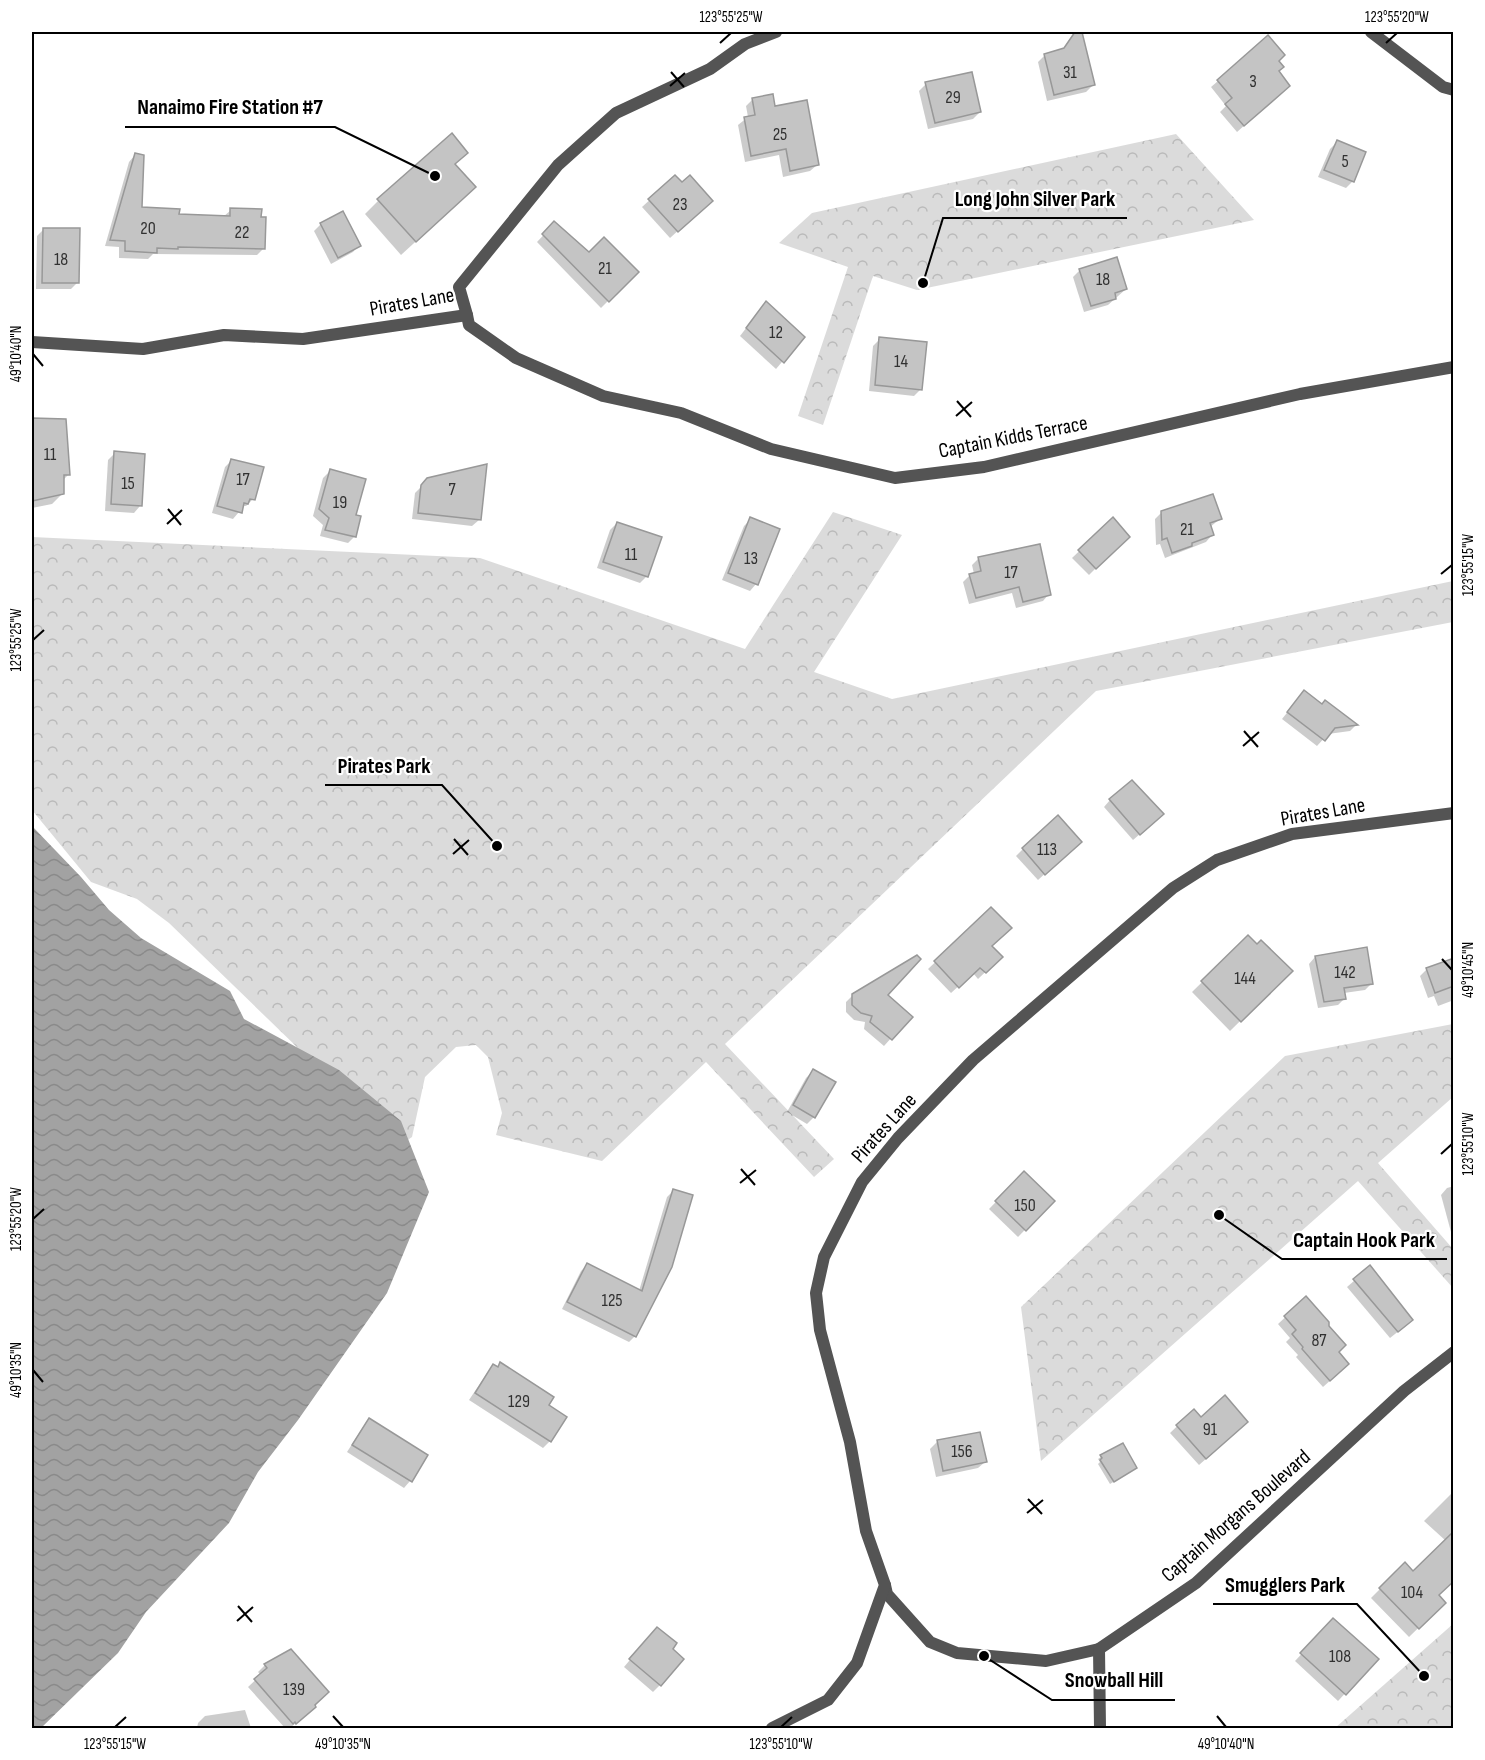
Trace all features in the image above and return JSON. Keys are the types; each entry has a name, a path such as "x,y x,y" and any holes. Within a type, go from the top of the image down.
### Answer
{"street":[{"name":"Pirates Lane","path":"32,342 144,349 224,335 303,339 467,315 459,287 558,165 616,113 710,69 745,44 776,32"},
{"path":"1371,32 1443,87 1454,90"},
{"name":"Captain Kidds Terrace","path":"467,315 469,325 516,358 603,396 681,413 771,449 895,477 984,467 1300,394 1454,367"},
{"name":"Pirates Lane","path":"1099,1649 1046,1661 957,1653 930,1642 887,1594 866,1531 850,1442 820,1330 816,1293 824,1257 862,1182 898,1138 973,1060 1173,888 1218,860 1292,834 1454,813"},
{"name":"Captain Morgans Boulevard","path":"1099,1649 1196,1582 1404,1391 1454,1352"},
{"path":"772,1728 828,1700 857,1663 885,1585"},
{"path":"1099,1649 1100,1728"}],"green space":[{"path":"1176,134 1254,220 917,290 873,276 823,425 798,416 848,267 779,243 812,213"},
{"path":"833,512 902,535 814,672 892,699 1453,581 1453,622 1096,691 725,1044 834,1159 814,1177 706,1062 602,1161 496,1135 502,1113 488,1057 476,1045 456,1047 425,1077 412,1137 399,1146 169,923 137,899 91,882 32,810 32,537 480,558 745,649"},
{"path":"1453,1024 1453,1097 1378,1163 1453,1249 1453,1288 1358,1181 1041,1461 1021,1307 1285,1056"},
{"path":"1453,1624 1453,1728 1335,1728"}],"water":[{"path":"32,826 109,910 141,938 230,991 244,1019 339,1070 401,1121 429,1192 387,1293 298,1420 258,1472 229,1523 146,1612 118,1653 41,1728 32,1728"}],"building":[{"path":"1075,32 1082,32 1095,85 1054,95 1044,54 1064,48"},
{"path":"1268,35 1285,55 1279,61 1284,67 1279,71 1290,86 1244,126 1225,104 1232,98 1217,80"},
{"path":"972,72 981,112 935,123 925,82"},
{"path":"773,94 775,106 807,100 819,165 790,171 786,149 751,156 744,117 755,115 752,98"},
{"path":"452,133 468,153 455,164 476,187 416,242 377,199"},
{"path":"1337,140 1366,152 1354,182 1324,170"},
{"path":"135,153 144,155 142,207 180,209 179,214 230,216 230,208 262,209 261,217 266,217 265,249 178,247 178,249 157,248 157,253 125,251 125,241 110,240"},
{"path":"675,175 682,182 690,175 713,201 678,232 648,199"},
{"path":"343,211 361,246 338,258 320,223"},
{"path":"554,221 589,252 604,237 639,272 609,302 542,234"},
{"path":"43,228 80,228 79,283 42,283"},
{"path":"1117,257 1127,289 1115,293 1116,299 1091,306 1079,269"},
{"path":"766,301 805,337 784,363 746,328"},
{"path":"879,337 927,342 922,390 875,385"},
{"path":"32,418 66,419 70,475 64,475 64,494 32,501"},
{"path":"114,451 145,454 142,506 111,504"},
{"path":"231,459 264,467 255,500 250,499 248,504 244,503 242,513 217,506"},
{"path":"487,464 481,520 418,513 421,485 427,478"},
{"path":"330,469 366,479 356,515 361,516 356,537 325,530 329,518 319,509"},
{"path":"1213,494 1222,519 1210,523 1214,535 1172,553 1167,538 1162,540 1161,511"},
{"path":"750,517 780,529 758,585 728,573"},
{"path":"1113,517 1130,537 1096,569 1078,550"},
{"path":"617,522 662,537 648,577 603,562"},
{"path":"1040,544 1051,595 1023,602 1019,587 976,598 969,574 981,571 978,557"},
{"path":"1304,690 1322,704 1325,700 1358,725 1335,728 1325,741 1287,712"},
{"path":"1132,780 1164,814 1140,835 1109,799"},
{"path":"1058,815 1082,842 1045,875 1022,848"},
{"path":"991,907 1012,928 992,946 1003,957 986,973 980,968 959,988 934,961"},
{"path":"1248,935 1257,944 1261,940 1293,971 1241,1022 1201,981"},
{"path":"1367,947 1373,984 1344,988 1346,999 1324,1002 1315,956"},
{"path":"917,955 921,959 888,995 913,1017 892,1040 870,1022 872,1016 861,1013 852,1005 852,994"},
{"path":"1454,958 1454,986 1435,993 1426,968"},
{"path":"813,1069 836,1082 815,1118 793,1105"},
{"path":"1024,1171 1055,1201 1026,1231 995,1201"},
{"path":"673,1189 693,1195 672,1267 636,1337 567,1302 587,1263 642,1291"},
{"path":"1370,1265 1413,1320 1398,1332 1353,1279"},
{"path":"1306,1296 1346,1345 1339,1352 1349,1364 1330,1381 1302,1349 1303,1347 1292,1334 1296,1330 1284,1316"},
{"path":"500,1362 554,1397 549,1405 567,1417 551,1442 475,1393 493,1364 498,1367"},
{"path":"1225,1395 1248,1422 1206,1459 1176,1425 1194,1409 1201,1417"},
{"path":"369,1418 428,1455 412,1482 352,1445"},
{"path":"980,1432 987,1462 943,1471 937,1440"},
{"path":"1123,1443 1137,1468 1114,1482 1100,1460 1102,1458 1100,1455"},
{"path":"1454,1531 1454,1581 1439,1595 1446,1603 1419,1629 1379,1588 1405,1562 1413,1571"},
{"path":"1333,1618 1379,1659 1346,1695 1300,1653"},
{"path":"657,1627 677,1643 673,1649 684,1659 661,1686 629,1659"},
{"path":"291,1649 329,1692 296,1724 295,1722 293,1724 254,1679 267,1668 264,1664"}],"place":[{"name":"Nanaimo Fire Station #7","path":"435,176"},
{"name":"Long John Silver Park","path":"923,283"},
{"name":"Pirates Park","path":"497,846"},
{"name":"Captain Hook Park","path":"1219,1215"},
{"name":"Snowball Hill","path":"984,1656"},
{"name":"Smugglers Park","path":"1424,1676"}]}
